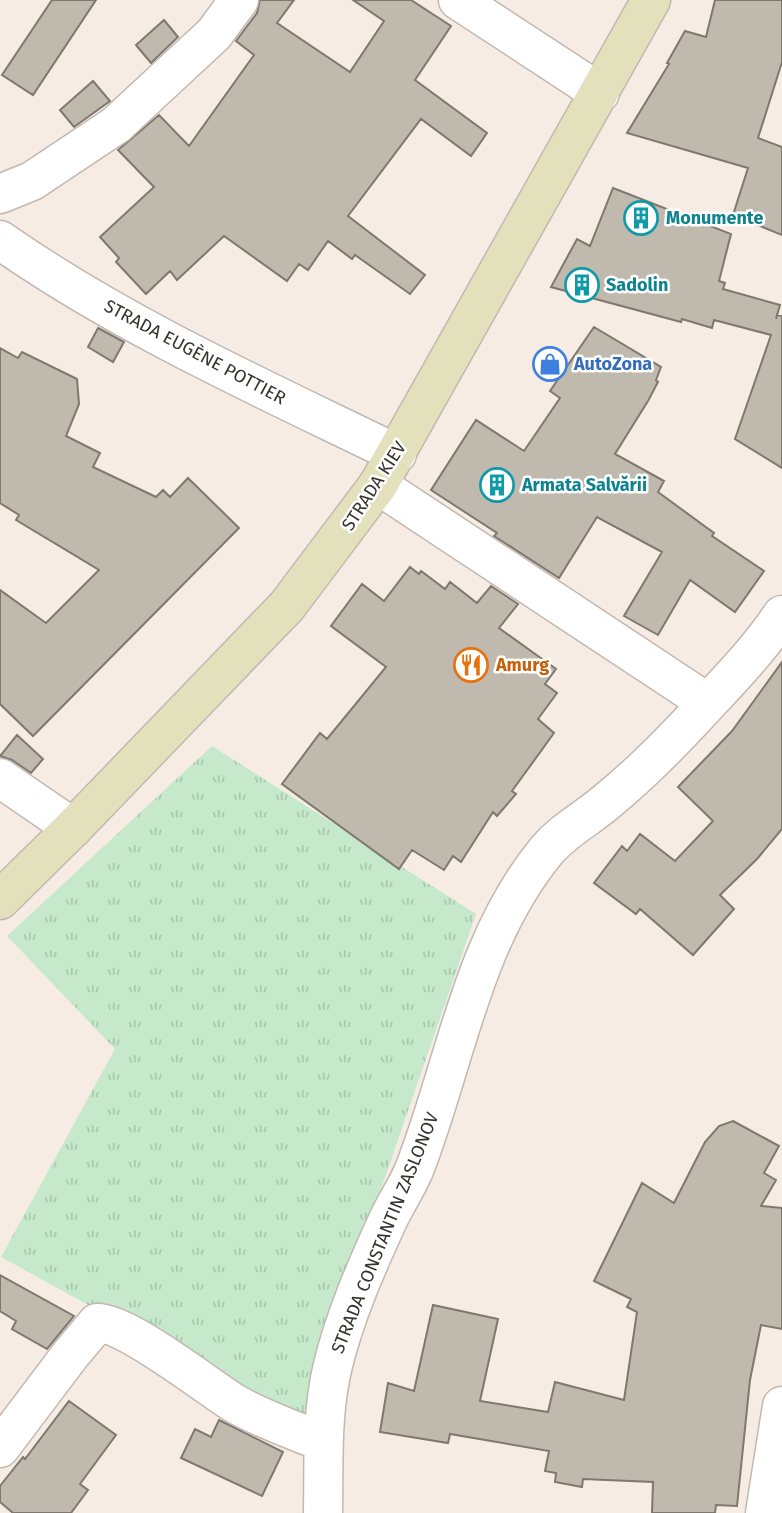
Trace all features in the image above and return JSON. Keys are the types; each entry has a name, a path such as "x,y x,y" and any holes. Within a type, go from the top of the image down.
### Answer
{"main road":[{"name":"STRADA KIEV","path":"0,900 287,606 388,469 651,0"}],"street":[{"path":"0,194 32,181 116,125 214,34 239,0"},
{"path":"458,0 600,93"},
{"name":"STRADA EUGÈNE POTTIER","path":"0,240 34,264 388,469 708,702"},
{"name":"STRADA CONSTANTIN ZASLONOV","path":"323,1513 323,1442 332,1367 344,1327 388,1220 414,1171 474,980 498,929 547,850 663,751 763,644 782,615"},
{"path":"0,778 73,828"},
{"path":"0,1448 71,1353 97,1323 107,1323 154,1349 236,1404 323,1442"},
{"path":"765,1513 782,1406"}],"green space":[{"path":"212,746 476,914 303,1423 1,1257 115,1049 7,936"}],"building":[{"path":"52,0 96,0 33,95 2,75"},
{"path":"260,0 294,0 277,23 350,72 384,21 353,0 411,0 451,26 415,80 487,133 471,156 421,119 348,216 425,275 410,294 355,255 352,259 328,241 308,270 299,264 287,281 224,236 177,280 170,271 146,294 116,262 119,258 100,237 154,187 118,150 159,115 189,146 254,55 236,41 257,13"},
{"path":"715,0 782,0 782,62 758,138 782,147 782,235 733,215 748,168 627,133 669,64 667,63 685,31 706,37"},
{"path":"164,20 178,37 151,63 136,45"},
{"path":"93,81 110,101 74,127 60,110"},
{"path":"613,188 731,234 719,281 725,283 723,289 780,305 777,315 782,316 782,468 735,439 771,335 714,320 712,328 682,319 681,322 551,287 577,239 590,246"},
{"path":"594,327 661,367 656,380 658,382 648,401 615,454 664,481 658,492 714,533 712,536 764,571 735,612 690,580 658,635 624,616 662,552 597,517 559,578 494,536 497,533 431,490 476,420 524,451 560,398 550,391"},
{"path":"98,328 124,342 113,362 88,347"},
{"path":"0,348 18,358 22,352 77,379 79,404 66,436 100,453 93,467 156,497 163,490 170,497 188,478 239,528 33,736 0,704 0,590 46,623 99,570 16,520 19,515 0,503"},
{"path":"410,567 419,574 421,571 445,589 450,582 477,603 491,586 518,604 499,628 556,669 545,684 557,693 538,719 554,733 512,791 516,794 497,816 493,812 461,862 453,856 444,870 412,850 399,869 282,784 320,733 327,739 386,667 331,626 362,584 384,601"},
{"path":"782,662 782,829 757,859 720,895 734,909 693,955 640,909 636,914 594,883 622,846 627,851 640,834 675,861 713,821 678,787 732,731"},
{"path":"17,735 43,759 31,773 12,760 0,756"},
{"path":"733,1121 779,1146 764,1173 776,1180 761,1206 782,1208 782,1329 761,1325 750,1380 737,1506 716,1505 715,1513 652,1513 653,1482 583,1479 582,1487 555,1482 556,1473 545,1471 549,1451 450,1434 448,1443 380,1432 388,1383 414,1391 433,1305 498,1319 480,1401 548,1412 555,1382 624,1400 637,1312 627,1307 631,1299 594,1281 642,1183 674,1203 705,1142 719,1126"},
{"path":"0,1275 74,1316 47,1349 12,1329 16,1321 0,1311"},
{"path":"69,1401 116,1435 80,1484 88,1490 71,1513 13,1513 0,1502 0,1486 23,1457 25,1459"},
{"path":"219,1420 283,1452 262,1496 181,1458 195,1429 211,1437"}],"place":[{"name":"Monumente","path":"641,218"},
{"name":"Sadolin","path":"582,285"},
{"name":"AutoZona","path":"550,364"},
{"name":"Armata Salvării","path":"497,485"},
{"name":"Amurg","path":"471,665"}]}
